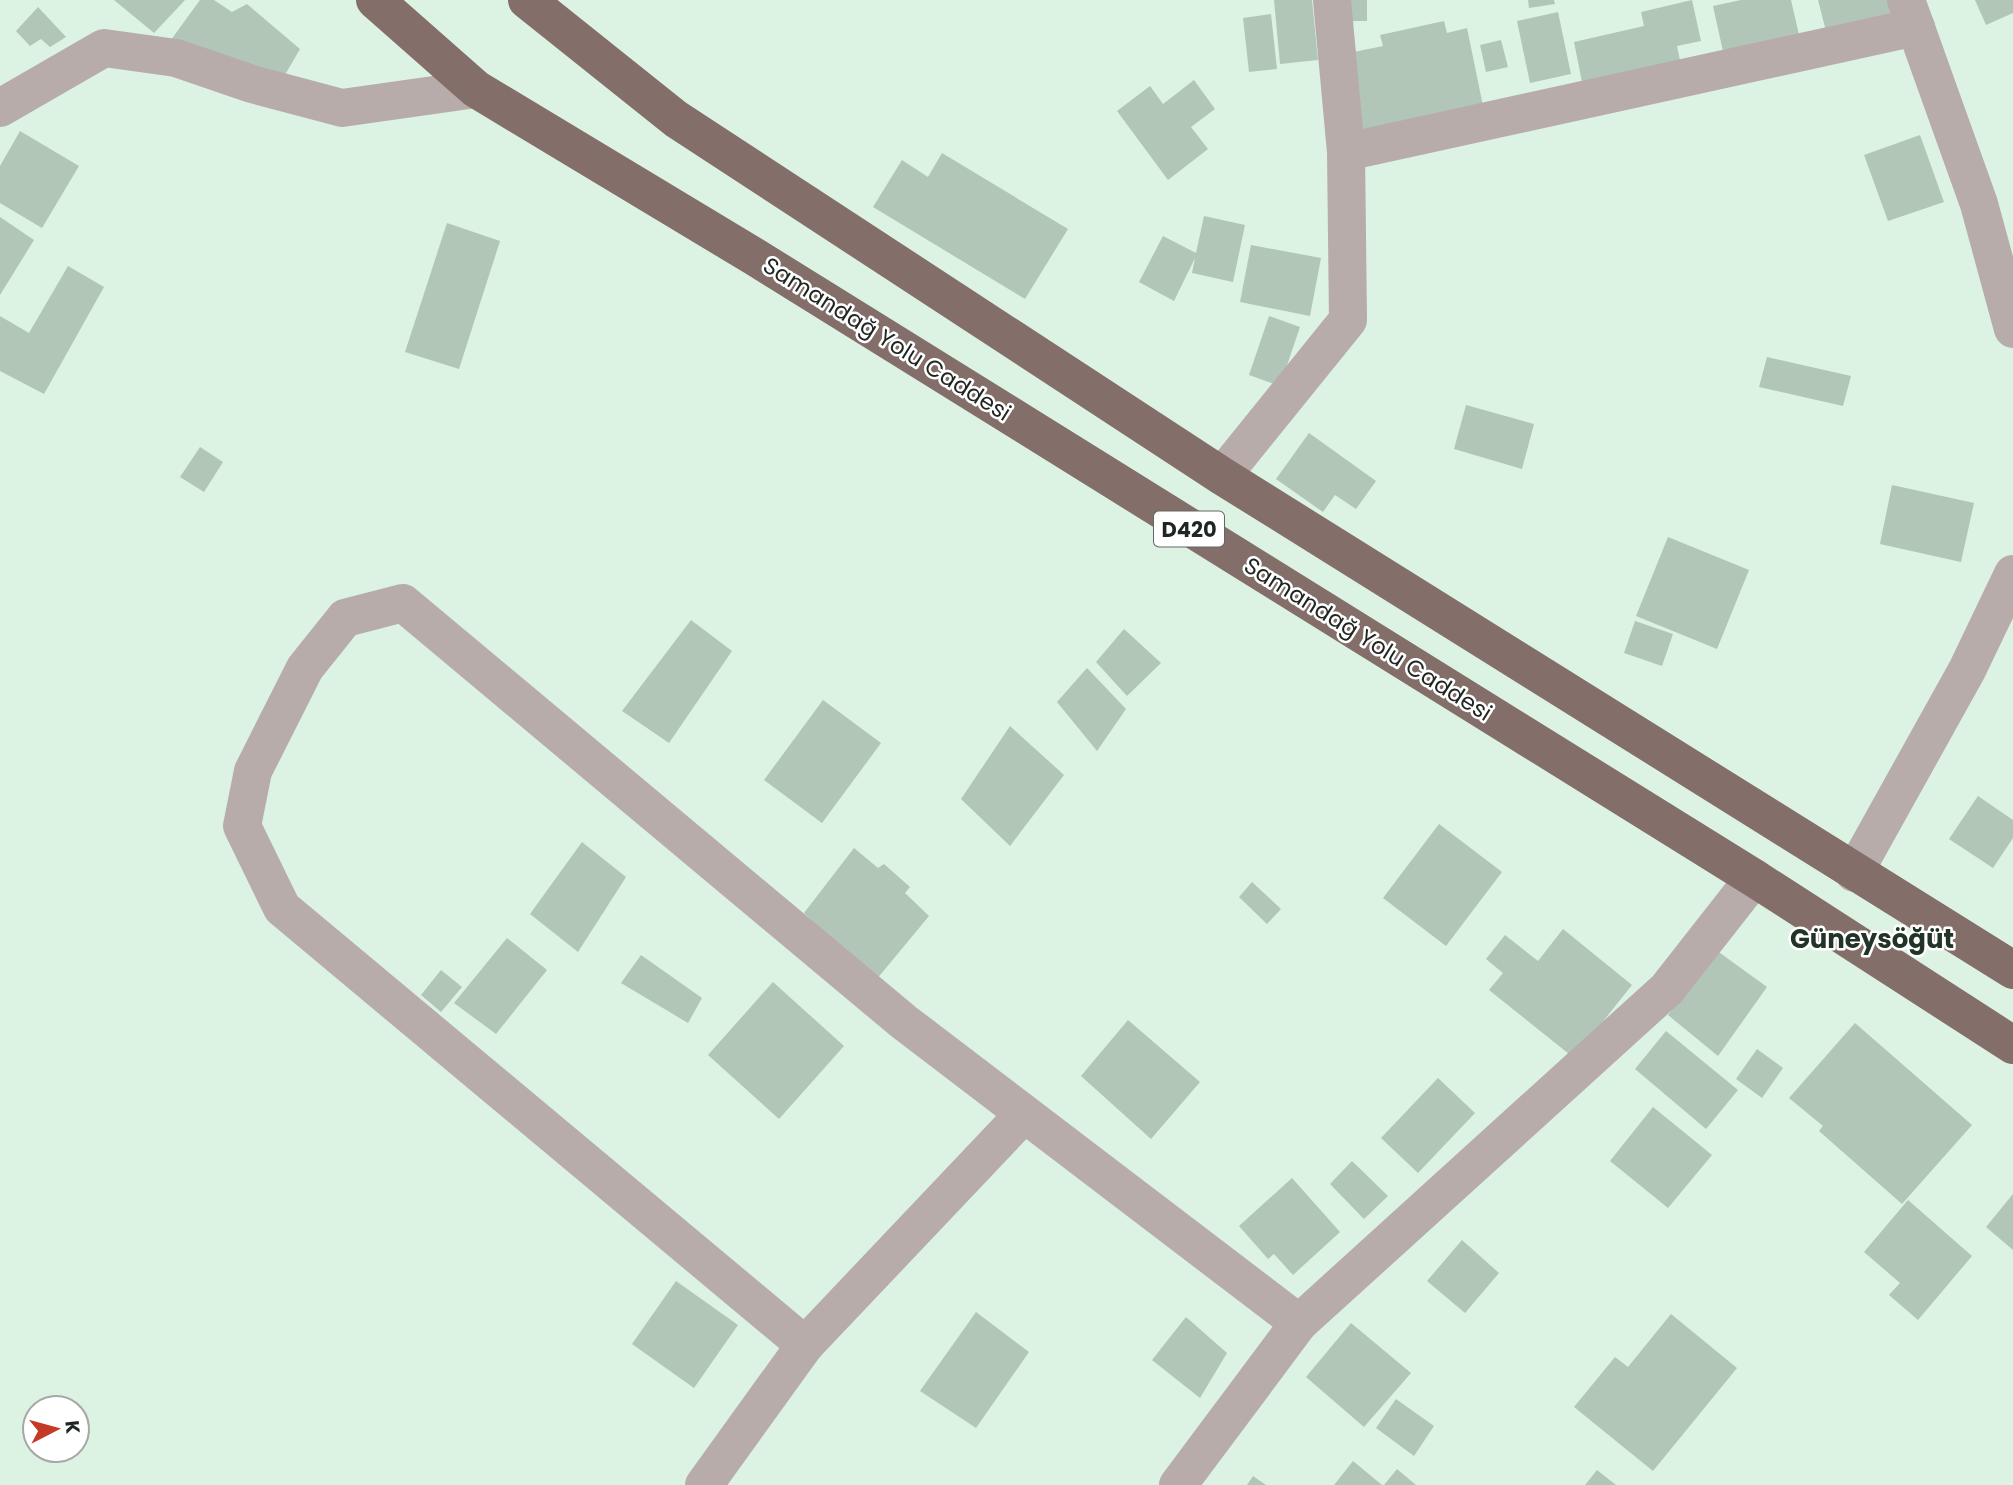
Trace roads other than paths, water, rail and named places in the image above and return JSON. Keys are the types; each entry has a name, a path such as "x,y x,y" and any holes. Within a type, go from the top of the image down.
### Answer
{"highway":[{"name":"Samandağ Yolu Caddesi","path":"375,0 476,89 755,257 1754,878 2013,1045"},
{"name":"D420","path":"527,0 676,119 1222,476 2013,970"}],"street":[{"path":"1222,476 1348,320 1346,152 1332,0"},
{"path":"1346,152 1911,13 1979,204 2013,329"},
{"path":"0,107 104,47 176,58 252,84 342,107 476,89"},
{"path":"1854,873 1967,670 2013,574"},
{"path":"805,1345 282,908 242,827 253,771 305,668 345,618 403,603 904,1021 1299,1323"},
{"path":"1178,1485 1299,1323 1667,989 1754,878"},
{"path":"704,1485 805,1345 1024,1114"}],"district":[{"name":"Güneysöğüt","path":"1872,939"}]}
